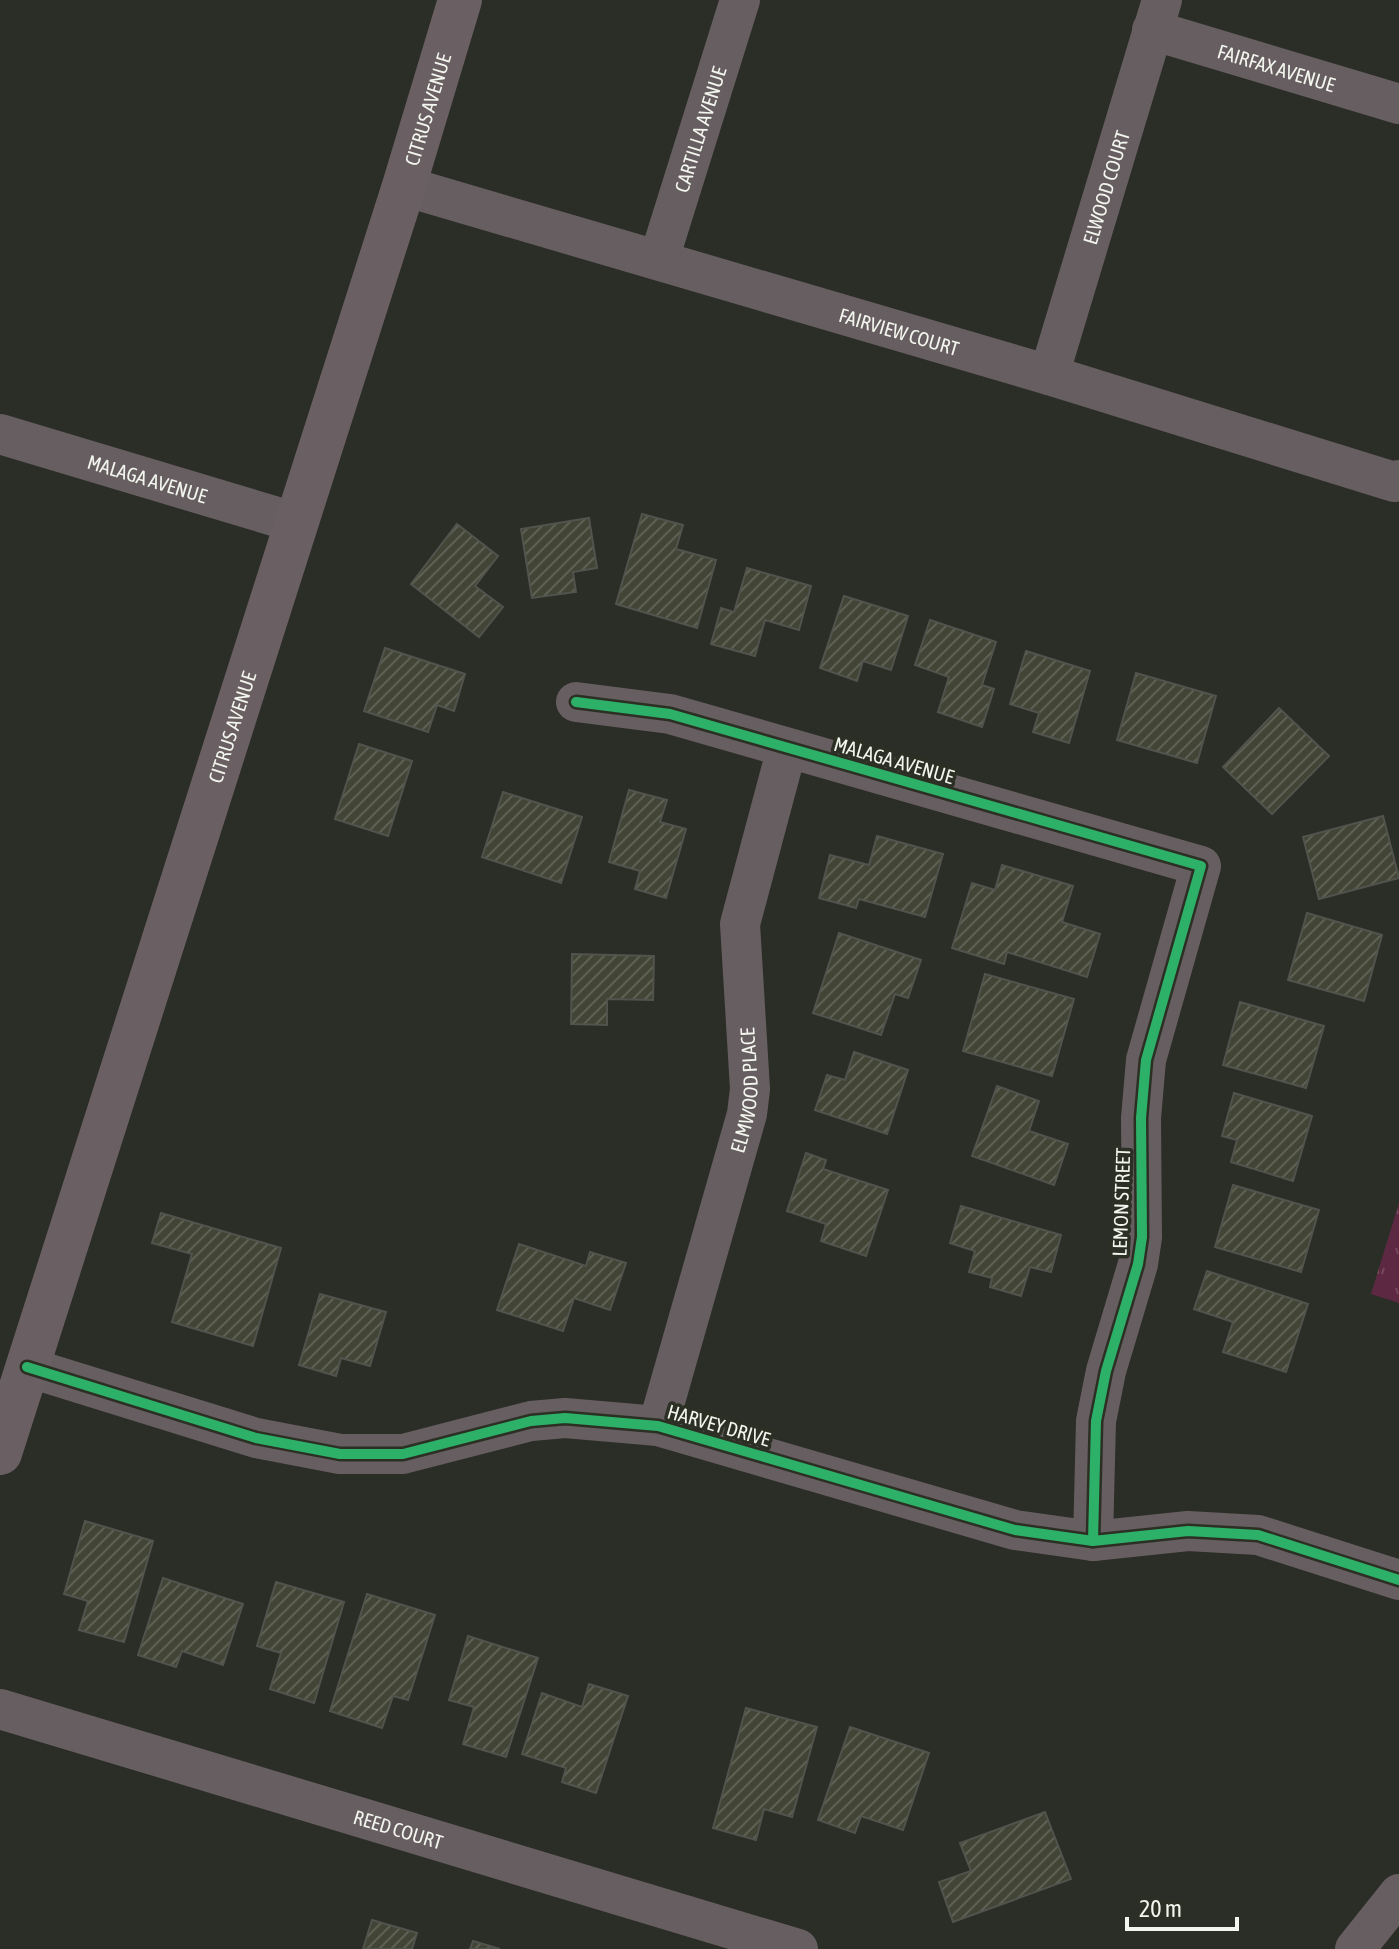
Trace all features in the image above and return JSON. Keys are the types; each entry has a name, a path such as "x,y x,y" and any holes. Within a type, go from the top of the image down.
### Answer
{"main road":[{"name":"CITRUS AVENUE","path":"0,1453 404,186 460,0"}],"street":[{"name":"CARTILLA AVENUE","path":"659,259 740,0"},
{"name":"FAIRFAX AVENUE","path":"1157,15 1399,104"},
{"name":"ELWOOD COURT","path":"1049,375 1157,15"},
{"name":"FAIRVIEW COURT","path":"404,186 659,259 1396,481"},
{"name":"MALAGA AVENUE","path":"0,434 297,523"},
{"name":"MALAGA AVENUE","path":"576,702 670,714 1201,866"},
{"name":"ELMWOOD PLACE","path":"658,1426 747,1114 750,1089 740,924 787,748"},
{"name":"LEMON STREET","path":"1093,1541 1096,1421 1106,1371 1138,1264 1142,1237 1141,1118 1146,1060 1201,866"},
{"name":"HARVEY DRIVE","path":"27,1367 256,1438 340,1454 403,1454 531,1421 565,1418 658,1426 1015,1530 1093,1541 1188,1531 1258,1535 1399,1580"},
{"name":"REED COURT","path":"0,1709 798,1949"},
{"path":"1355,1949 1399,1894"}],"green space":[{"path":"1399,1203 1399,1303 1371,1294"}],"building":[{"path":"642,514 683,525 676,549 716,560 697,628 616,604"},
{"path":"589,518 597,568 573,572 576,592 532,598 521,529"},
{"path":"457,524 498,556 475,586 503,607 479,637 411,584"},
{"path":"747,568 811,586 799,630 765,620 755,656 711,644 721,608 734,612"},
{"path":"844,596 908,616 891,670 863,661 857,681 820,668"},
{"path":"930,620 996,642 982,685 994,689 982,727 938,712 949,677 915,665"},
{"path":"385,648 465,674 454,711 437,705 428,732 364,711"},
{"path":"1026,651 1090,671 1069,743 1033,732 1039,713 1010,704"},
{"path":"1136,673 1216,696 1197,763 1117,740"},
{"path":"1279,708 1329,756 1272,814 1223,767"},
{"path":"359,744 412,761 388,836 335,819"},
{"path":"629,790 667,800 660,822 686,829 666,898 635,889 640,871 609,862"},
{"path":"503,792 582,817 561,883 482,857"},
{"path":"1383,816 1399,878 1319,899 1303,837"},
{"path":"877,836 943,854 925,917 859,899 856,908 819,898 830,855 869,865"},
{"path":"1002,865 1073,886 1062,922 1100,934 1087,977 1007,952 1004,964 952,948 972,883 995,890"},
{"path":"1307,913 1382,935 1364,1001 1288,980"},
{"path":"839,933 921,960 908,998 895,994 881,1035 813,1013"},
{"path":"572,954 654,956 653,1000 607,999 607,1025 571,1024"},
{"path":"985,974 1074,999 1052,1076 963,1051"},
{"path":"1240,1002 1324,1026 1306,1088 1223,1065"},
{"path":"854,1052 908,1070 887,1134 815,1110 827,1075 845,1080"},
{"path":"997,1086 1039,1101 1029,1131 1068,1144 1054,1185 972,1156"},
{"path":"1234,1093 1312,1116 1293,1181 1231,1162 1237,1140 1222,1136"},
{"path":"806,1153 826,1160 823,1169 888,1190 866,1256 821,1241 826,1224 787,1211"},
{"path":"1233,1185 1319,1210 1301,1272 1215,1247"},
{"path":"961,1206 1061,1235 1051,1272 1030,1267 1021,1296 990,1287 992,1278 969,1272 975,1251 950,1243"},
{"path":"161,1213 281,1248 253,1346 172,1322 192,1254 152,1243"},
{"path":"519,1244 586,1266 590,1252 626,1263 610,1310 574,1298 563,1331 497,1310"},
{"path":"1207,1271 1308,1304 1286,1372 1223,1352 1233,1322 1194,1309"},
{"path":"320,1294 386,1312 370,1366 341,1358 336,1376 299,1365"},
{"path":"85,1521 153,1541 124,1642 79,1630 88,1601 64,1594"},
{"path":"163,1578 243,1604 223,1665 182,1651 176,1667 138,1655"},
{"path":"276,1582 344,1602 314,1703 270,1689 281,1653 257,1646"},
{"path":"367,1594 435,1615 408,1700 393,1696 382,1728 330,1711"},
{"path":"468,1636 538,1658 506,1757 463,1744 474,1707 449,1700"},
{"path":"589,1684 628,1696 596,1793 562,1782 566,1768 522,1754 542,1693 582,1707"},
{"path":"746,1708 817,1727 792,1817 764,1809 756,1840 713,1828"},
{"path":"850,1727 929,1753 903,1830 861,1816 855,1833 818,1820"},
{"path":"1045,1812 1071,1879 953,1922 939,1882 971,1871 960,1843"},
{"path":"372,1920 417,1933 412,1949 363,1949"},
{"path":"473,1941 500,1949 470,1949"}],"cycle path":[{"path":"576,702 670,714 1201,866 1146,1060 1141,1118 1142,1237 1138,1264 1106,1371 1096,1421 1093,1541"},
{"path":"27,1367 256,1438 340,1454 403,1454 531,1421 565,1418 658,1426 1015,1530 1093,1541 1188,1531 1258,1535 1399,1580"}]}
